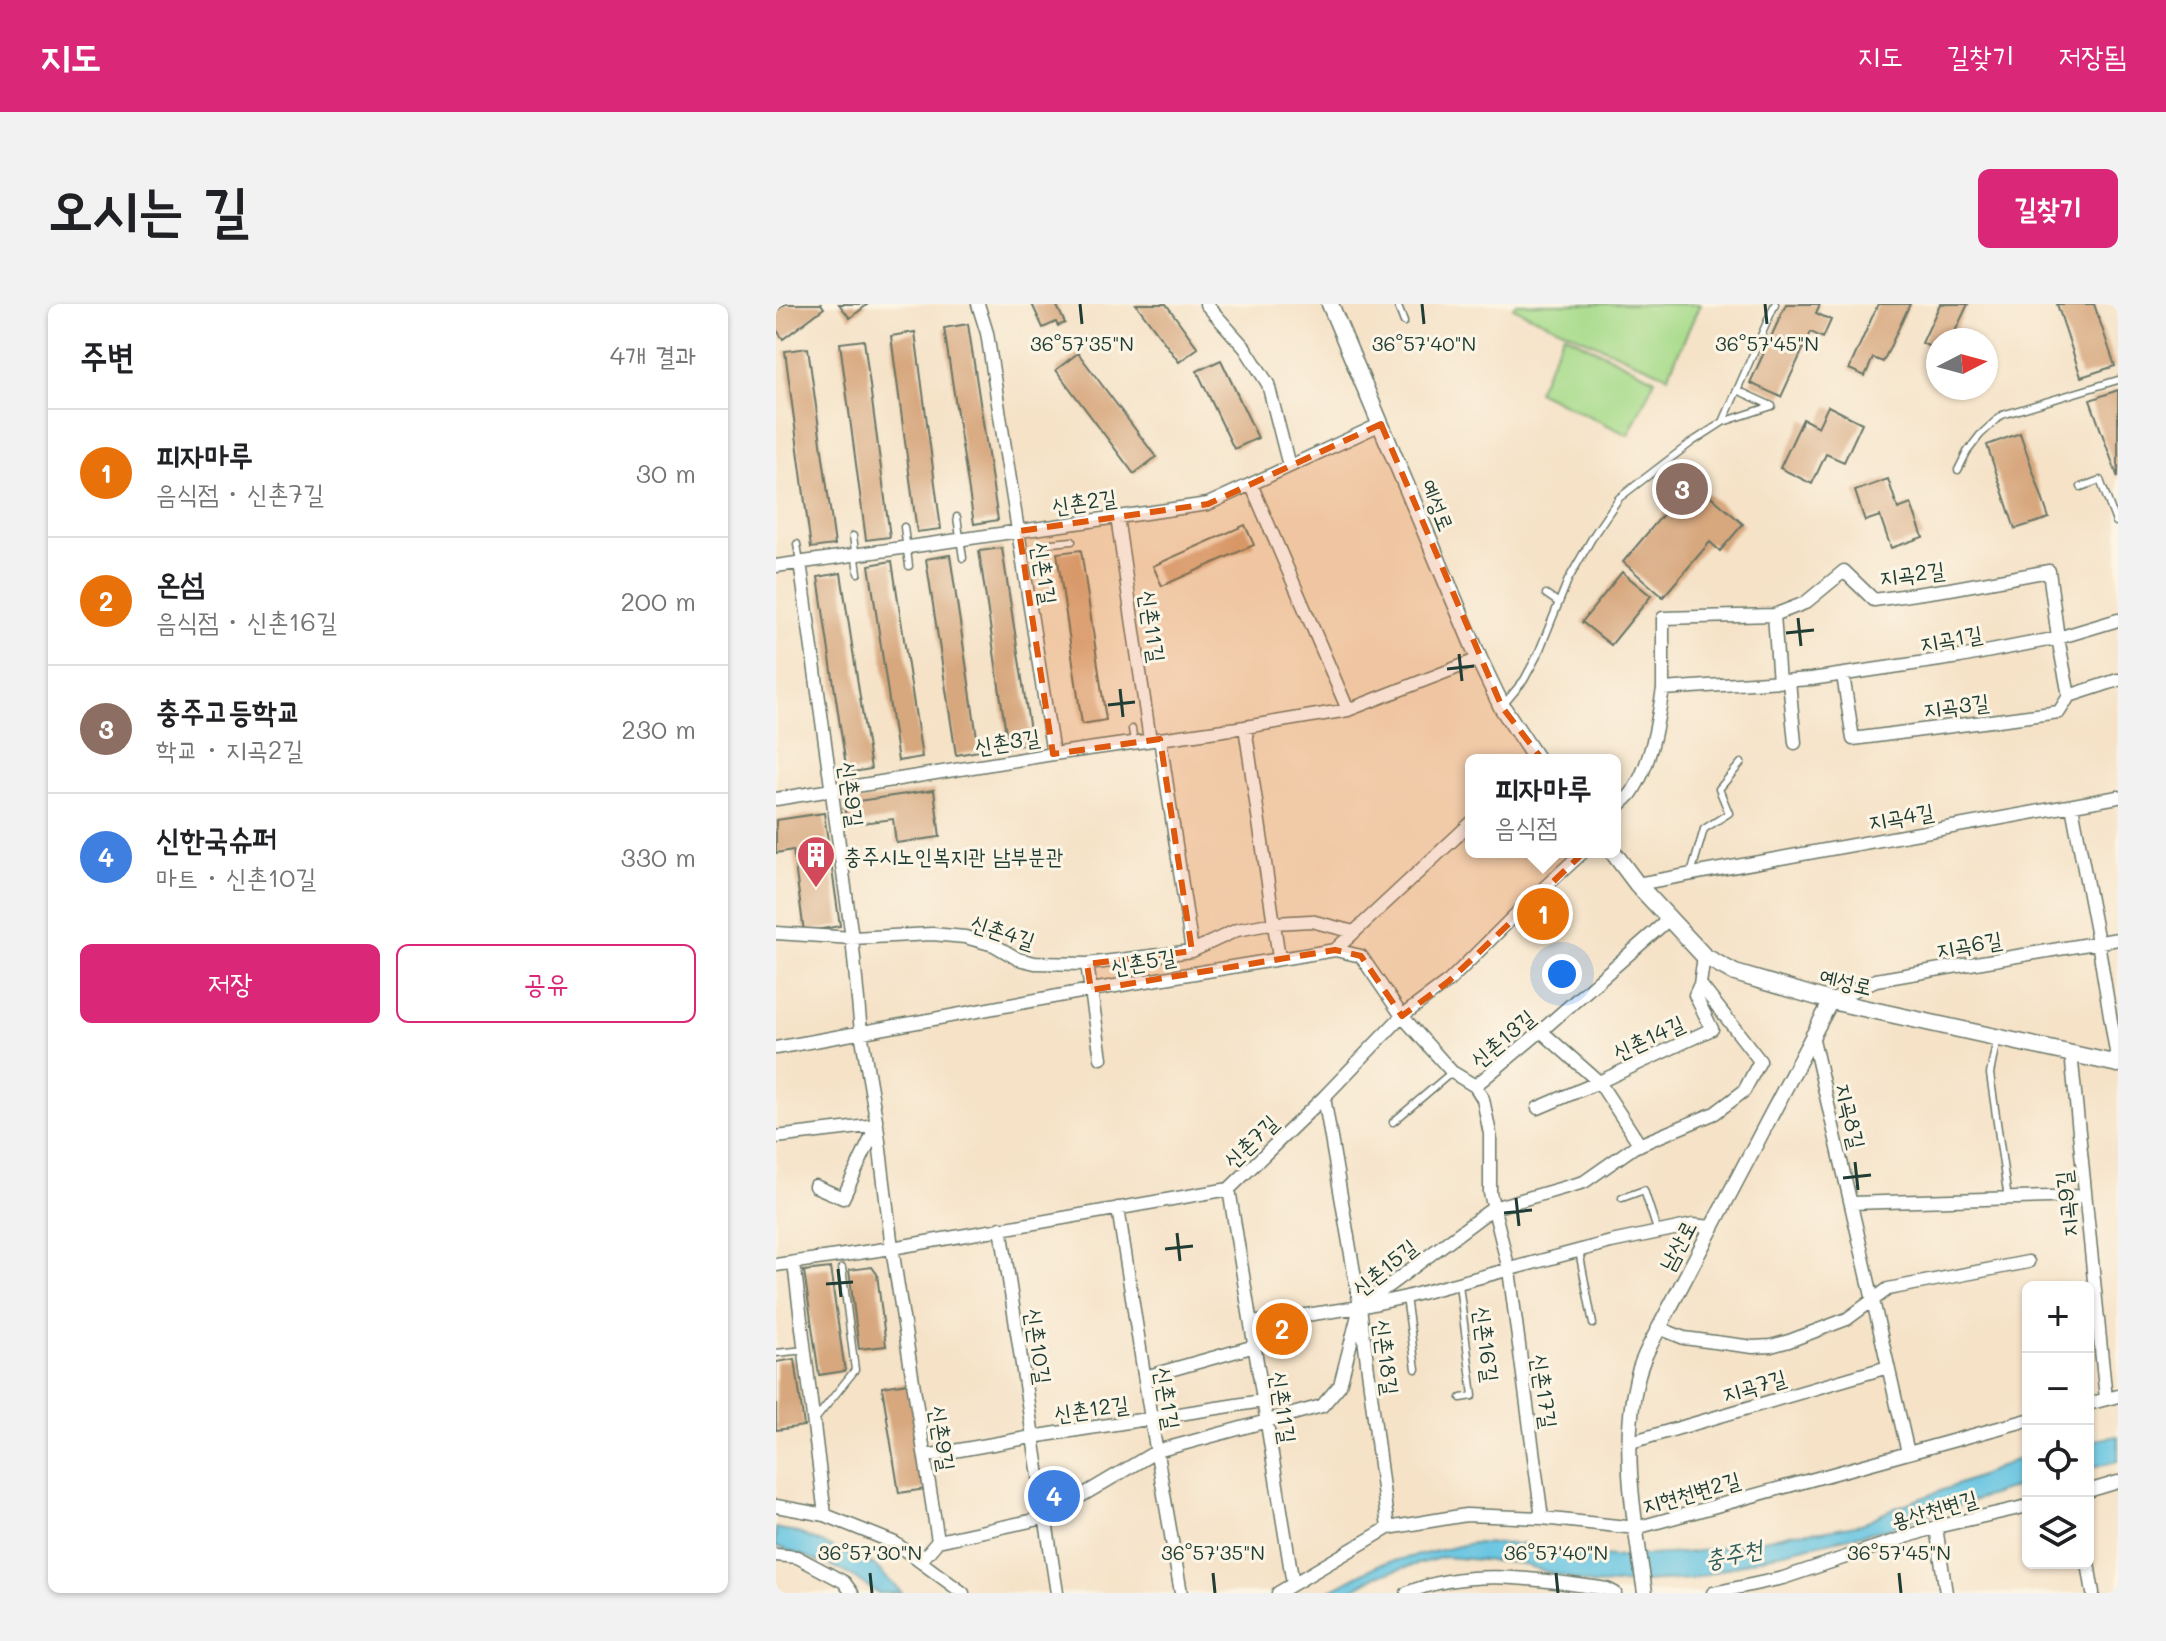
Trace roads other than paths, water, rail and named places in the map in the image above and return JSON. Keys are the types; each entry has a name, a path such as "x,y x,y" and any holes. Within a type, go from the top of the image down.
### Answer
{"main road":[{"name":"예성로","path":"1330,304 1479,659 1502,707 1533,754"},
{"name":"예성로","path":"1618,858 1637,884 1704,956 1735,973 1831,1001 2118,1064"}],"street":[{"name":"신촌1길","path":"978,304 987,333 1053,754"},
{"path":"1206,304 1245,348 1268,384 1289,466"},
{"name":"신촌2길","path":"776,566 1208,504 1381,424"},
{"path":"1251,484 1348,710"},
{"name":"신촌11길","path":"1117,517 1192,951"},
{"name":"신촌9길","path":"800,562 852,938 861,1032 938,1541"},
{"name":"지곡2길","path":"1663,689 1663,618 1774,615 1805,603 1844,571 1874,600 2049,571 2058,638"},
{"path":"1774,615 1795,743"},
{"name":"지곡1길","path":"1663,689 1843,675 1928,657 2058,638 2118,620"},
{"path":"2058,638 2069,696"},
{"name":"신촌3길","path":"776,799 1053,754 1133,736 1155,740 1348,710 1479,659"},
{"name":"지곡3길","path":"1843,675 1853,739 2059,712 2069,696 2118,680"},
{"path":"1621,804 1632,794 1644,768 1663,689"},
{"path":"1245,727 1279,958"},
{"name":"지곡4길","path":"1637,884 2118,797"},
{"path":"2072,806 2118,1064"},
{"path":"1335,950 1465,829"},
{"name":"신촌7길","path":"776,1265 892,1248 1229,1189 1402,1016 1449,981 1576,858"},
{"name":"신촌13길","path":"1335,950 1361,956 1402,1016 1452,1072 1475,1086 1669,919"},
{"name":"신촌4길","path":"776,933 852,938 932,934 965,937 994,945 1018,959 1035,963 1087,964 1192,951 1237,930 1274,923 1311,921 1354,932"},
{"name":"지곡6길","path":"1831,1001 1876,980 2118,939"},
{"name":"신촌5길","path":"776,1048 1091,990 1335,950"},
{"path":"1700,984 1704,956"},
{"path":"1087,964 1101,1058"},
{"name":"신촌14길","path":"1538,1108 1712,1029 1695,995 1700,984"},
{"name":"신촌15길","path":"938,1541 1044,1518 1157,1451 1322,1406 1340,1385 1360,1307 1493,1208 1584,1182 1640,1145 1715,1113 1744,1091 1760,1061 1700,984"},
{"name":"남산로","path":"1645,1593 1632,1485 1631,1442 1637,1380 1643,1359 1831,1001"},
{"name":"신촌14길","path":"1541,1031 1599,1082 1640,1145"},
{"name":"지곡8길","path":"1812,1035 1908,1453"},
{"name":"지곡9길","path":"2071,1053 2085,1196 2112,1398"},
{"name":"신촌17길","path":"1475,1086 1483,1099 1490,1134 1490,1193 1509,1270 1542,1518"},
{"name":"신촌18길","path":"1324,1097 1360,1307 1388,1528"},
{"path":"776,1137 877,1125"},
{"path":"815,1186 843,1198 877,1125"},
{"name":"신촌11길","path":"1229,1189 1293,1584"},
{"path":"1851,1203 2085,1196"},
{"name":"신촌1길","path":"1118,1208 1181,1593"},
{"name":"신촌16길","path":"1252,1323 1360,1307 1693,1225 1712,1227"},
{"name":"신촌10길","path":"1001,1228 1057,1593"},
{"path":"1659,1328 1684,1338 1753,1347 1771,1346 1847,1319 1888,1289 2028,1262"},
{"path":"794,1263 825,1515"},
{"path":"1145,1377 1255,1346"},
{"name":"지곡7길","path":"1631,1442 1888,1367"},
{"name":"신촌12길","path":"926,1456 1262,1401"},
{"name":"지현천변2길","path":"1278,1593 1388,1528 1466,1515 1542,1518 1636,1528 2022,1422"},
{"path":"2094,1489 2118,1482"},
{"path":"776,1506 825,1515 895,1543 963,1593"},
{"name":"용산천변길","path":"1713,1593 1783,1578 1936,1527 2022,1507"},
{"path":"1936,1527 1946,1593"},
{"path":"921,1561 938,1541"},
{"path":"776,1555 797,1557 844,1582 852,1593"},
{"path":"2089,1569 2093,1593"},
{"path":"1407,1593 1424,1585 1459,1578 1524,1577 1607,1589 1615,1593"},
{"path":"1783,1578 1785,1593"}],"lane":[{"path":"1397,304 1404,322"},
{"path":"1723,422 1775,304"},
{"path":"1958,470 1980,435 2002,415 2118,380"},
{"path":"1502,707 1524,680 1568,580 1619,498 1723,422 1772,406 1737,390"},
{"path":"2081,487 2100,480 2116,522"},
{"path":"957,517 963,558"},
{"path":"904,527 909,566"},
{"path":"853,536 858,573"},
{"path":"1052,543 1072,541"},
{"path":"797,544 800,562"},
{"path":"1546,594 1559,603"},
{"path":"1691,874 1704,829 1729,813 1719,789 1741,763"},
{"path":"1997,1038 1990,1074 2008,1199"},
{"path":"1393,1122 1452,1072"},
{"path":"1622,1198 1644,1190 1658,1233"},
{"path":"1579,1251 1593,1324"},
{"path":"813,1422 855,1370 842,1268"},
{"name":"신촌16길","path":"1459,1284 1473,1396 1461,1398"},
{"path":"1406,1297 1416,1369"},
{"path":"776,1353 805,1350"}],"water":[{"path":"2118,1436 2118,1461 2094,1467 2094,1440"},
{"name":"충주천","path":"2022,1457 2022,1485 1886,1529 1779,1553 1691,1579 1594,1585 1517,1563 1444,1557 1378,1575 1346,1593 1325,1593 1380,1564 1472,1543 1520,1544 1571,1554 1614,1557 1685,1553 1794,1533 1822,1531 1861,1524"},
{"path":"776,1528 801,1534 874,1565 902,1593 878,1593 840,1569 776,1546"}],"place":[{"name":"충주고등학교","path":"1682,489"},
{"name":"충주시노인복지관 남부분관","path":"816,889"},
{"name":"피자마루","path":"1543,914"},
{"name":"온섬","path":"1282,1329"},
{"name":"신한국슈퍼","path":"1054,1496"}]}
